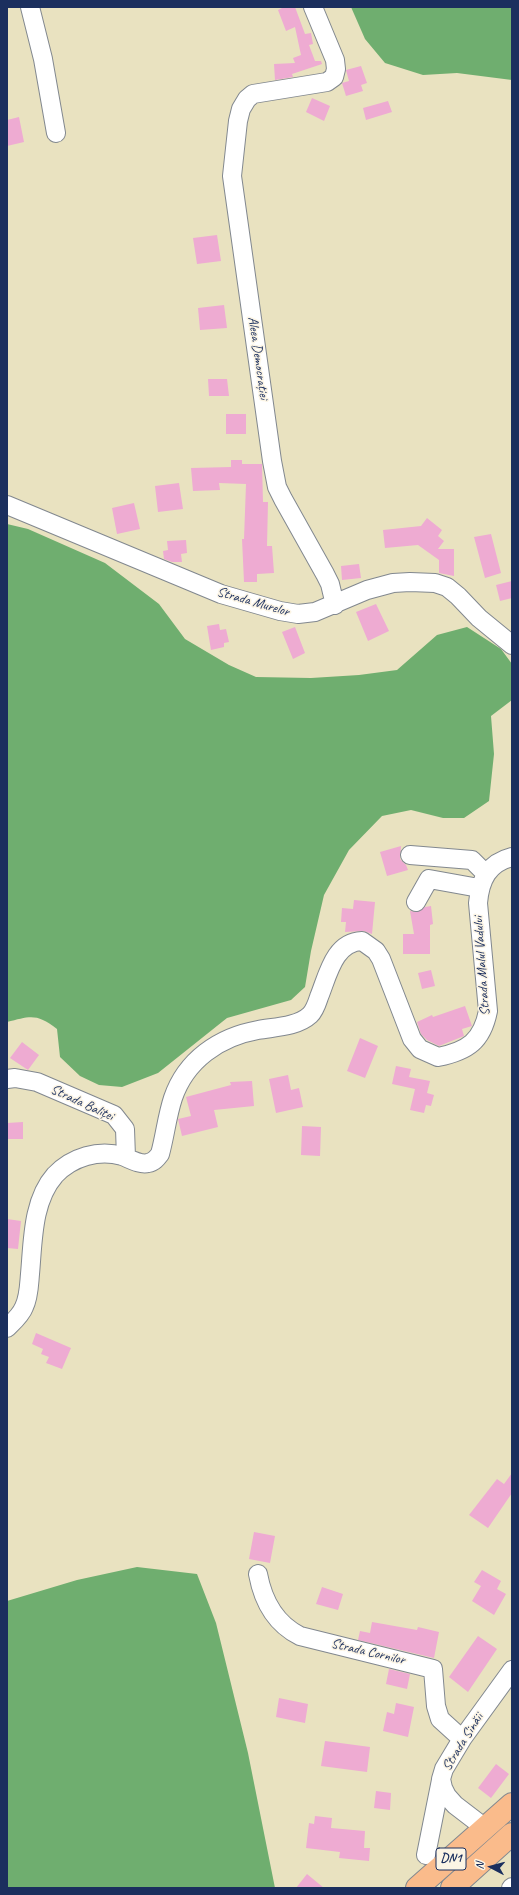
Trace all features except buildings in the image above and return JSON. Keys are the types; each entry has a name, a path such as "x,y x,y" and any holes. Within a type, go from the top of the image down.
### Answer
{"highway":[{"name":"DN1","path":"417,1888 512,1804"},
{"name":"DN1","path":"452,1888 512,1834"},
{"path":"473,1888 512,1852"}],"street":[{"path":"30,7 43,59 56,133"},
{"name":"Aleea Democrației","path":"313,7 335,60 336,69 334,77 327,82 262,91 253,94 246,99 241,109 238,121 232,176 272,461 278,487 330,584 335,605"},
{"name":"Strada Murelor","path":"7,504 221,594 252,604 298,614 315,612 335,605 367,590 393,583 435,583 447,587 479,618 512,645"},
{"path":"410,855 472,860 483,881"},
{"path":"483,881 496,865 512,857"},
{"path":"416,902 429,879 483,881"},
{"name":"Strada Malul Vadului","path":"7,1328 24,1308 28,1295 34,1229 39,1206 47,1186 56,1174 71,1162 91,1154 103,1153 142,1163 154,1161 160,1154 172,1099 179,1083 191,1065 220,1042 235,1035 294,1023 305,1019 315,1009 337,956 348,944 355,942 369,944 376,951 412,1039 420,1049 438,1057 464,1050 481,1033 488,1011 478,903 483,881"},
{"name":"Strada Baliței","path":"7,1079 15,1078 37,1082 114,1115 125,1129 126,1158"},
{"name":"Strada Cornilor","path":"258,1574 261,1592 274,1615 291,1631 300,1636 434,1669 436,1706 440,1718 462,1739"},
{"name":"Strada Sinăii","path":"485,1828 451,1801 443,1788 441,1779 444,1769 462,1739 512,1670"},
{"path":"426,1855 441,1779"}],"green space":[{"path":"351,7 512,7 512,80 457,73 423,75 385,63 365,39"},
{"path":"7,524 28,529 105,563 159,604 185,639 229,665 256,677 311,678 359,675 397,670 437,635 467,627 501,649 512,664 512,700 491,716 494,754 489,801 464,818 443,818 411,810 382,816 349,850 324,895 311,951 305,987 291,1000 227,1018 158,1073 122,1087 99,1085 80,1076 60,1057 57,1029 44,1020 28,1017 7,1022"},
{"path":"137,1567 197,1574 216,1623 248,1753 275,1888 7,1888 7,1601 77,1580"}]}
